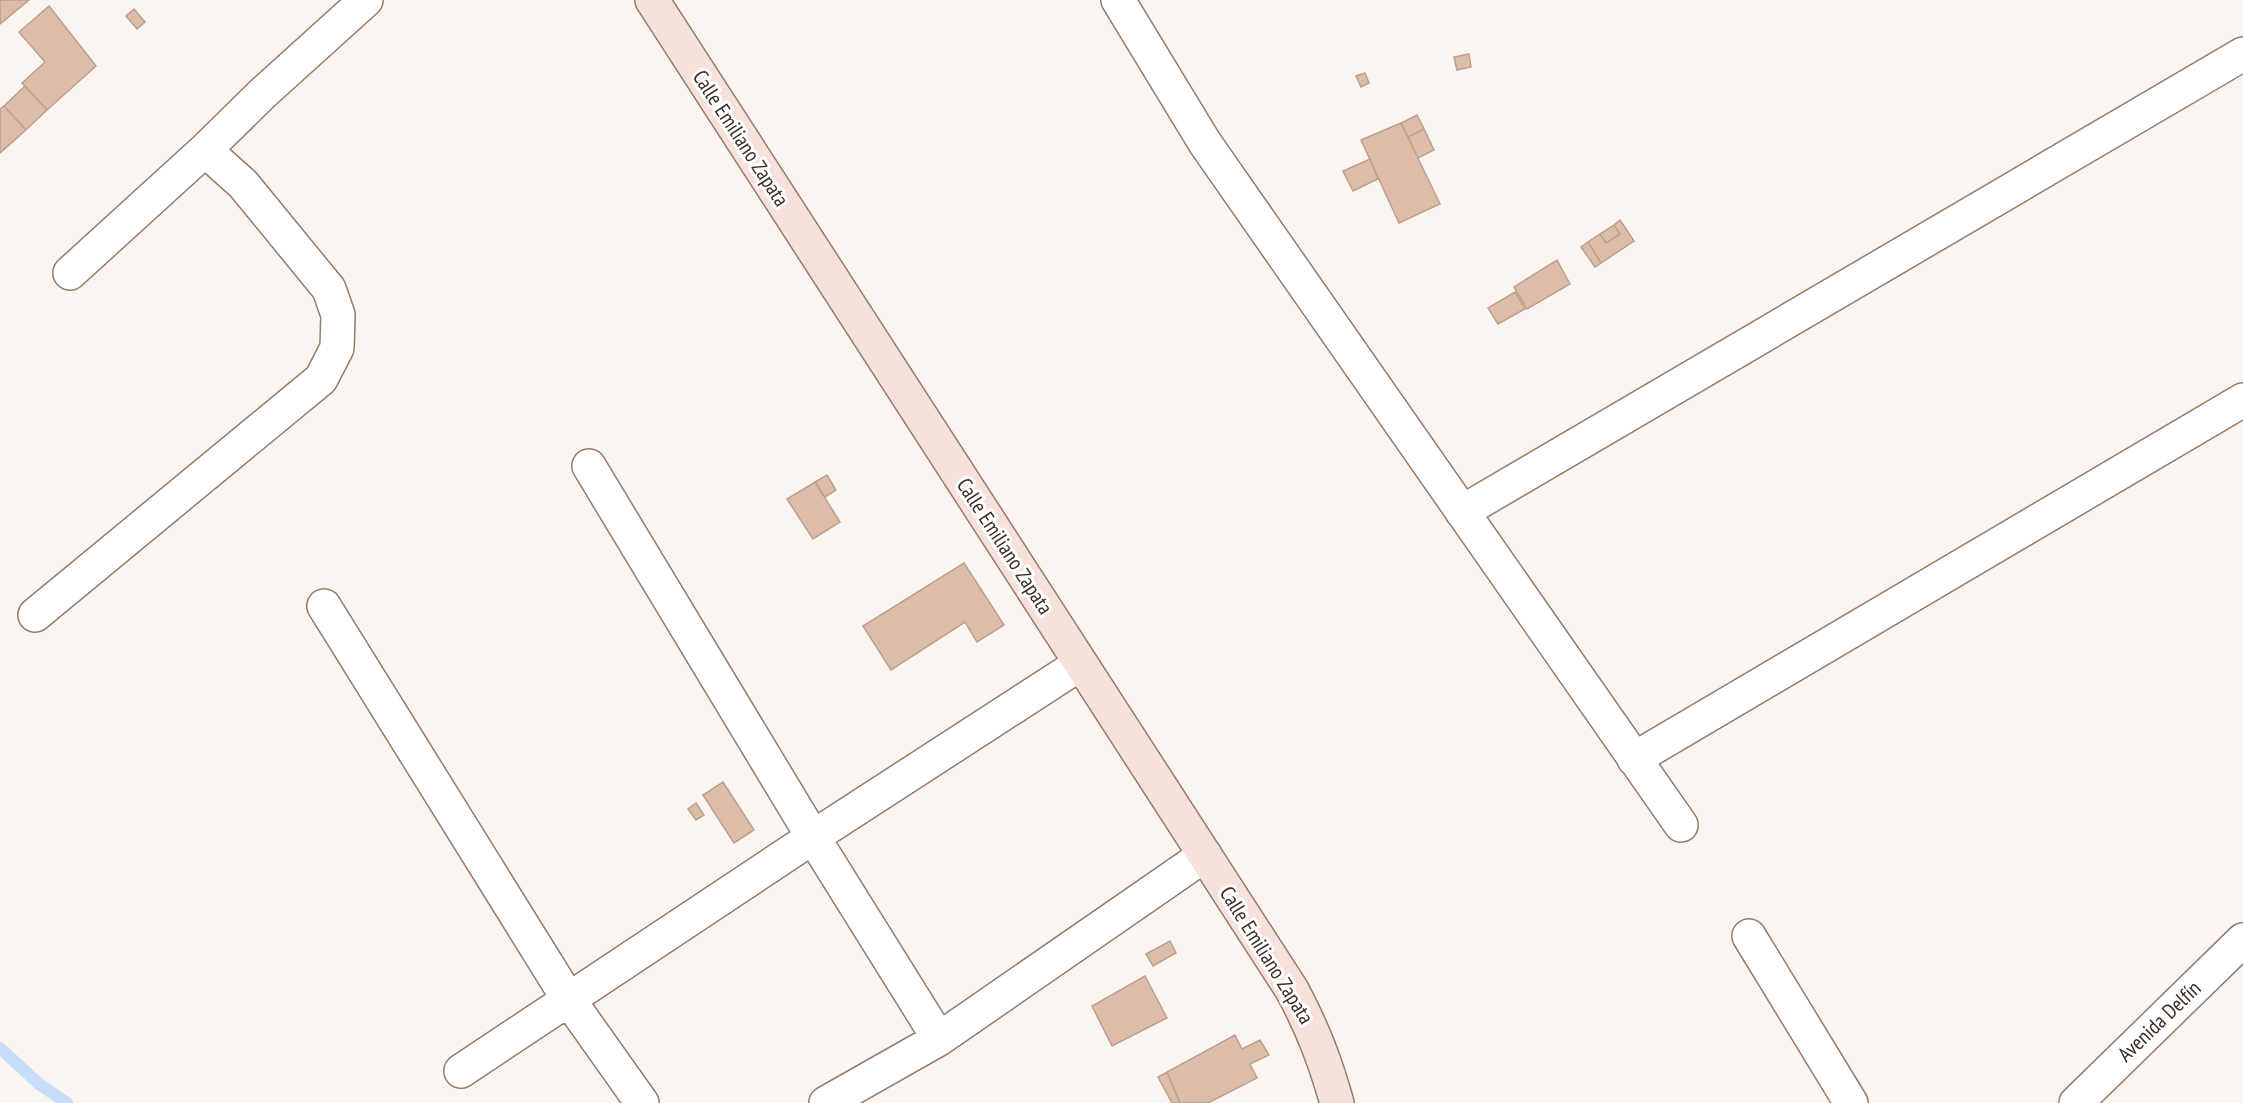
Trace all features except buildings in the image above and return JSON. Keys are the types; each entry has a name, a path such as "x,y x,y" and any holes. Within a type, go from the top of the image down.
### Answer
{"main road":[{"name":"Calle Emiliano Zapata","path":"652,0 1292,990 1311,1024 1324,1056 1337,1103"}],"street":[{"path":"70,273 366,0"},
{"path":"1118,0 1205,143 1681,825"},
{"path":"1462,512 2243,54"},
{"path":"35,615 321,379 337,348 338,315 329,289 243,184 205,150"},
{"path":"1635,759 2243,400"},
{"path":"589,466 813,837 939,1039"},
{"path":"324,606 569,1000 642,1103"},
{"path":"461,1071 813,837 1080,664"},
{"path":"826,1103 939,1039 1205,855"},
{"path":"1749,936 1851,1103"},
{"name":"Avenida Delfín","path":"2076,1103 2243,940"}],"waterway":[{"path":"0,1048 39,1084 67,1103"}]}
